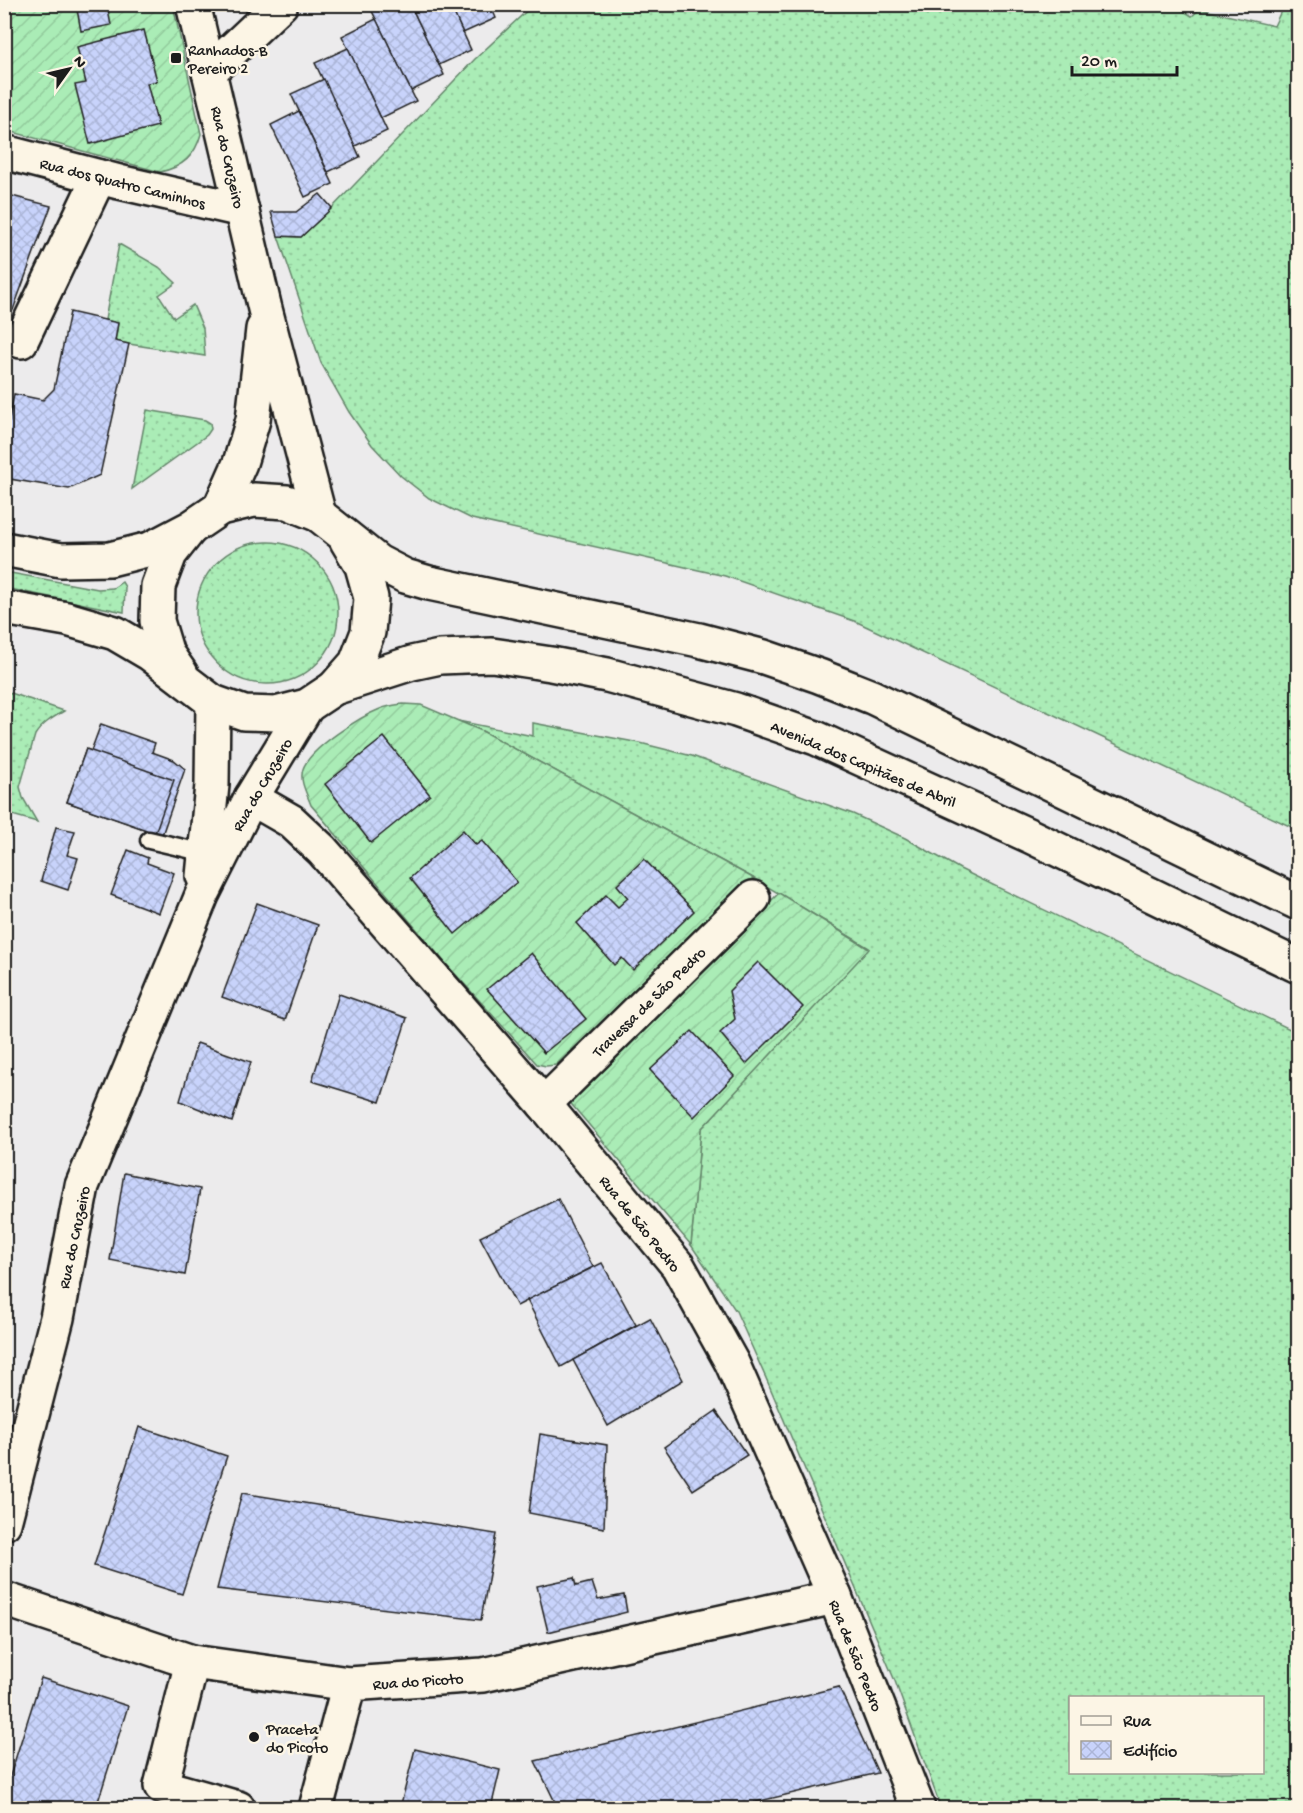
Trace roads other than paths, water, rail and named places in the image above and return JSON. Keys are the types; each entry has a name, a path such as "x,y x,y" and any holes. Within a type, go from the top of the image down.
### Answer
{"street":[{"name":"Rua do Cruzeiro","path":"193,4 266,309 319,515"},
{"path":"209,72 274,7"},
{"name":"Rua dos Quatro Caminhos","path":"4,152 242,210"},
{"path":"21,341 99,177"},
{"path":"220,508 240,463 253,420 266,309"},
{"name":"Avenida dos Capitães de Abril","path":"4,549 61,560 110,559 150,549 192,527 220,508 254,500 288,502 319,515 378,562 405,576 699,640 764,657 872,697 1299,903"},
{"name":"Avenida dos Capitães de Abril","path":"187,682 167,654 157,621 158,586 170,554 192,527"},
{"name":"Avenida dos Capitães de Abril","path":"4,608 67,619 115,633 149,653 213,702 244,713 276,714 307,706 334,688 356,663 368,632 371,598 363,566 345,537"},
{"name":"Avenida dos Capitães de Abril","path":"334,688 385,671 440,657 492,655 607,675 736,710 816,738 1030,836 1299,966"},
{"name":"Rua do Cruzeiro","path":"202,895 212,785 213,702"},
{"name":"Rua do Cruzeiro","path":"4,1523 57,1318 82,1186 202,895 251,798 307,706"},
{"name":"Rua de São Pedro","path":"251,798 291,821 322,850 544,1104 678,1266 732,1363 835,1597 918,1809"},
{"name":"Travessa de São Pedro","path":"544,1104 753,898"},
{"name":"Rua do Picoto","path":"4,1599 192,1662 349,1684 483,1676 835,1597"},
{"path":"192,1662 161,1786 238,1809"},
{"path":"316,1809 349,1684"}],"lane":[{"path":"149,840 205,853"}],"place":[{"name":"Ranhados-B Pereiro 2","path":"176,58"},
{"name":"Praceta do Picoto","path":"254,1737"}]}
